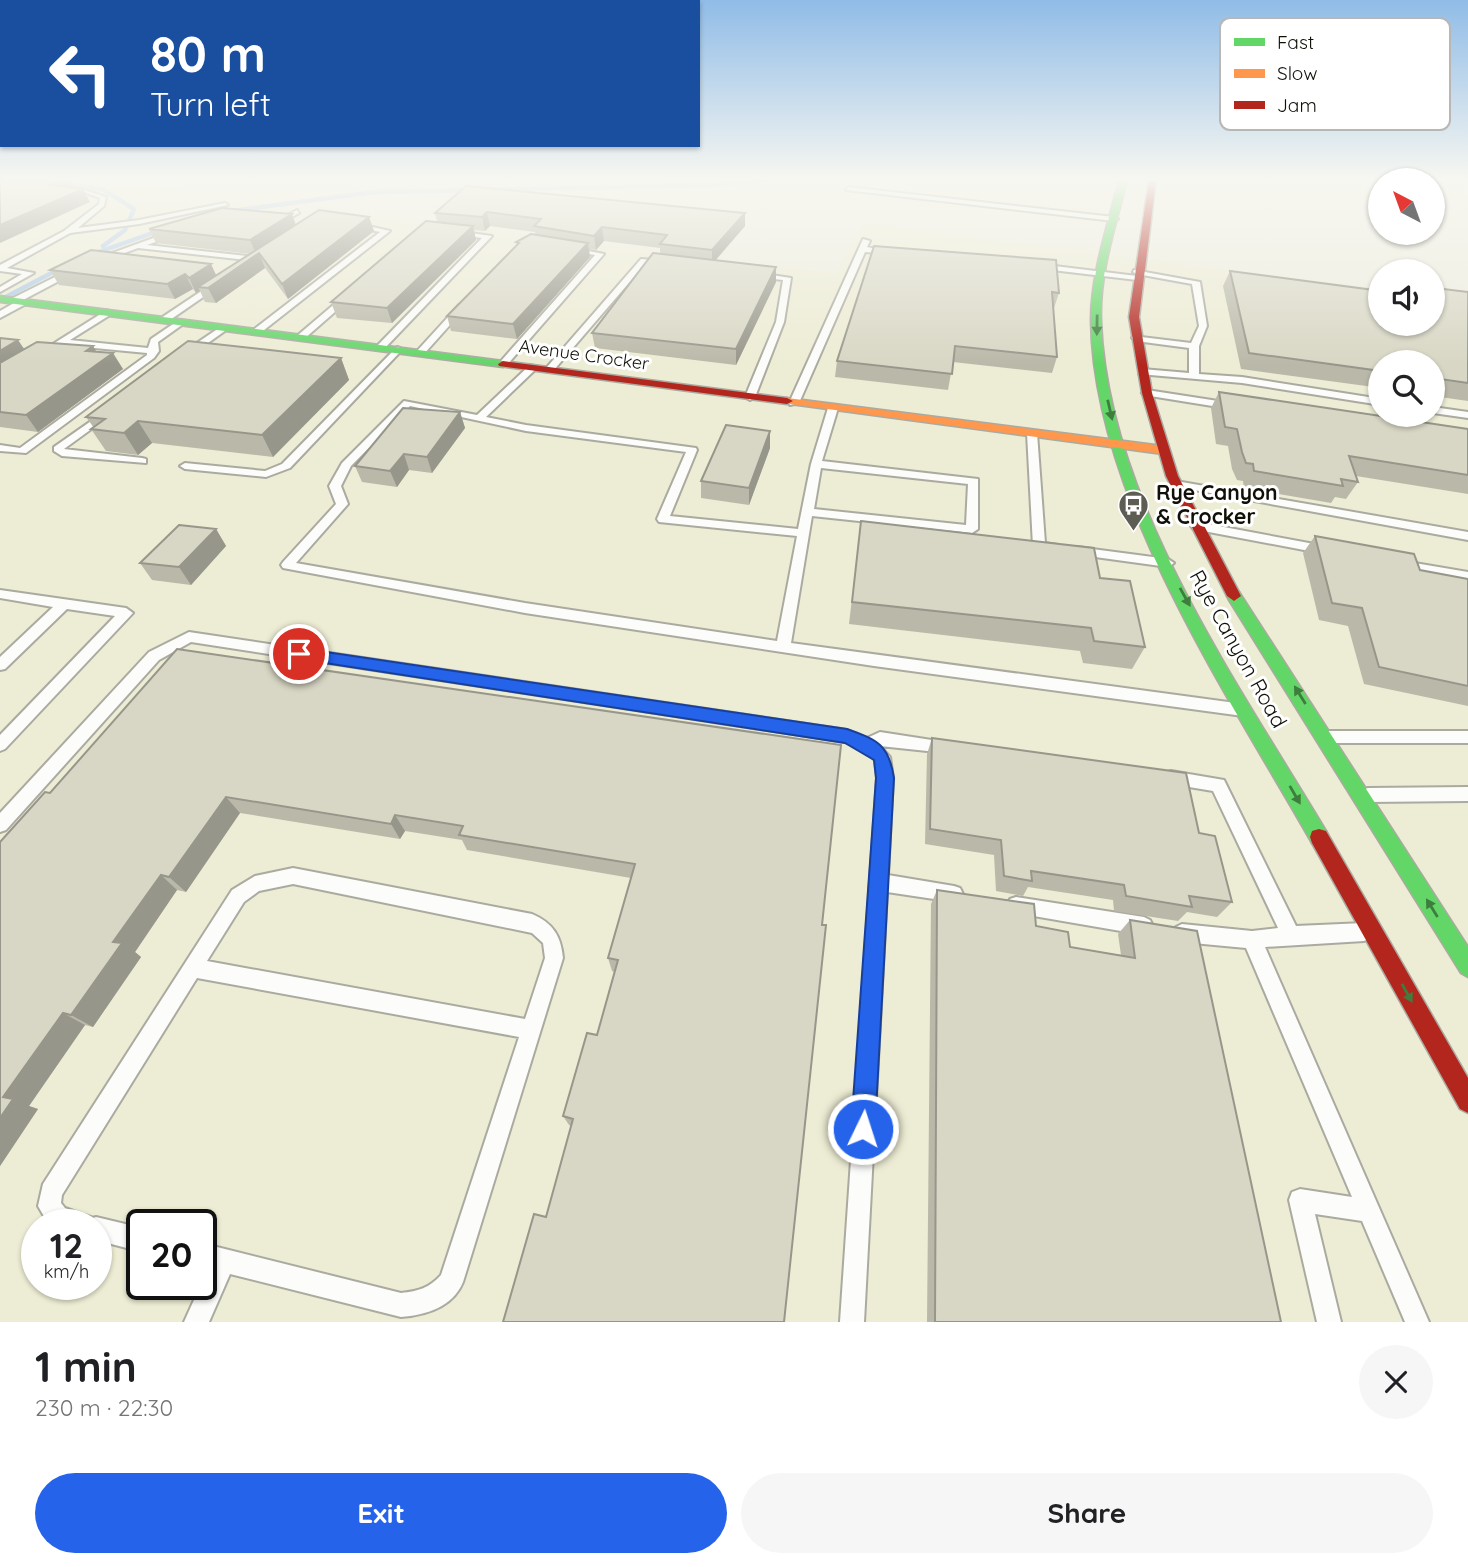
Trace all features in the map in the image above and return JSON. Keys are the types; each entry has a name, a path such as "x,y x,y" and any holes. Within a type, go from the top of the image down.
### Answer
{"main road":[{"name":"Rye Canyon Road","path":"1109,242 1102,273 1097,341 1102,376 1119,444 1168,563 1248,711 1468,1101"},
{"name":"Rye Canyon Road","path":"1142,242 1134,317 1136,338 1147,393 1176,484 1233,594 1326,737 1468,966"},
{"name":"Avenue Crocker","path":"12,300 1163,450"}],"lane":[{"path":"0,269 49,242"},
{"path":"88,264 145,242"},
{"path":"256,332 372,242"},
{"path":"380,348 483,242"},
{"path":"135,245 256,259"},
{"path":"794,403 865,245 902,253"},
{"path":"505,363 600,254 557,247"},
{"path":"164,320 267,252"},
{"path":"98,260 124,263"},
{"path":"478,419 541,368 644,261 683,265"},
{"path":"1034,266 1196,282 1203,326 1194,346 1194,375"},
{"path":"0,269 30,273 0,290"},
{"path":"0,315 12,300 78,269"},
{"path":"748,273 787,278 780,322 750,397"},
{"path":"301,337 353,293"},
{"path":"420,353 466,302"},
{"path":"30,362 107,313"},
{"path":"154,351 154,341 182,322"},
{"path":"180,358 225,328"},
{"path":"1136,338 1194,346"},
{"path":"61,342 154,351"},
{"path":"185,466 266,474 286,467 397,350"},
{"path":"0,448 22,451 154,351"},
{"path":"1142,372 1242,380 1368,400"},
{"path":"1147,393 1241,408"},
{"path":"803,533 663,519 692,450 526,428 408,403 346,465 335,486 342,503 287,565 525,608 783,647 1248,711"},
{"path":"114,407 58,449 62,453 142,461"},
{"path":"783,647 816,464 833,408"},
{"path":"1445,412 1468,415"},
{"path":"1032,433 1039,546 1168,563"},
{"path":"807,512 972,529 974,481 816,464"},
{"path":"1176,484 1468,536"},
{"path":"1196,526 1340,553"},
{"path":"1392,562 1468,576"},
{"path":"0,594 126,613 0,744"},
{"path":"0,666 64,604"},
{"path":"0,825 154,656 189,637 847,736 868,745 882,757 885,778 852,1322"},
{"path":"1326,737 1468,737"},
{"path":"868,745 880,738 961,750"},
{"path":"1150,776 1218,785 1291,935"},
{"path":"1362,795 1468,794"},
{"path":"52,1209 51,1192 238,896 255,884 293,876 532,923 544,929 553,940 554,958 451,1282 438,1297 424,1303 401,1304 217,1259"},
{"path":"878,882 973,898"},
{"path":"1000,902 1216,939 1252,940 1291,935 1373,932"},
{"path":"1252,940 1417,1322"},
{"path":"192,968 532,1030"},
{"path":"1329,1322 1300,1200 1369,1211"},
{"path":"196,1322 202,1300"}],"shaded area":[{"path":"0,242 582,242 836,274 853,242 1004,242 1368,287 1368,336 1445,336 1445,316 1468,300 1468,1322 0,1322"}],"building":[{"path":"269,242 337,242 282,284 259,253 208,288 198,287"},
{"path":"402,242 457,242 387,308 331,302"},
{"path":"516,242 588,243 513,324 447,316 519,243"},
{"path":"662,242 719,242 712,250 660,244"},
{"path":"874,246 1056,260 1059,293 1052,292 1057,357 955,346 952,374 837,361"},
{"path":"91,250 211,264 189,278 185,274 167,284 50,270"},
{"path":"653,253 776,267 736,349 592,333"},
{"path":"1230,271 1368,289 1368,336 1445,336 1445,289 1468,292 1468,383 1445,380 1445,350 1368,350 1368,369 1249,353"},
{"path":"0,338 18,340 0,351"},
{"path":"188,341 341,358 262,435 138,421 124,433 91,429 105,419 86,417"},
{"path":"37,342 93,346 86,351 113,353 26,415 0,412 0,363"},
{"path":"1219,392 1368,414 1368,427 1445,426 1468,429 1468,475 1349,456 1358,482 1341,479 1343,486 1254,471 1253,464 1246,463 1237,429 1225,427"},
{"path":"403,408 460,412 427,457 404,454 390,471 355,466"},
{"path":"726,425 770,431 749,488 701,481"},
{"path":"861,521 1094,548 1100,578 1130,581 1145,647 1094,641 1091,628 852,602"},
{"path":"179,525 216,529 179,567 140,563"},
{"path":"1315,536 1414,554 1420,570 1468,579 1468,686 1379,667 1362,608 1332,603"},
{"path":"177,649 841,745 822,925 826,925 784,1322 503,1322 534,1214 546,1217 573,1119 563,1116 587,1033 597,1035 618,960 608,958 635,864 459,835 463,826 395,815 391,824 226,797 169,877 161,875 113,942 122,943 71,1015 63,1013 3,1097 13,1099 0,1118 0,842 45,792 50,793"},
{"path":"932,738 1186,773 1199,833 1215,836 1232,902 1189,896 1192,907 1126,896 1124,885 1031,871 1032,881 1004,876 1001,840 930,829"},
{"path":"937,890 1034,904 1036,926 1068,932 1070,947 1135,958 1130,920 1197,931 1281,1322 935,1322"}],"waterway":[{"path":"103,246 109,242"},
{"path":"90,255 128,242"},
{"path":"0,300 59,269"}],"traffic: fast":[{"path":"1108,242 1096,320 1101,383 1118,449 1144,518 1177,587 1213,655 1319,837"},
{"path":"0,299 503,364"},
{"path":"1234,596 1468,966"}],"traffic: slow":[{"path":"787,401 1163,450"}],"traffic: jam":[{"path":"1144,242 1134,317 1147,393 1172,476 1234,596"},
{"path":"503,364 787,401"},
{"path":"1319,837 1468,1101"}],"place":[{"name":"Rye Canyon & Crocker","path":"1133,532"}],"route":[{"path":"299,654 847,736 868,745 882,757 885,778 863,1129"}]}
